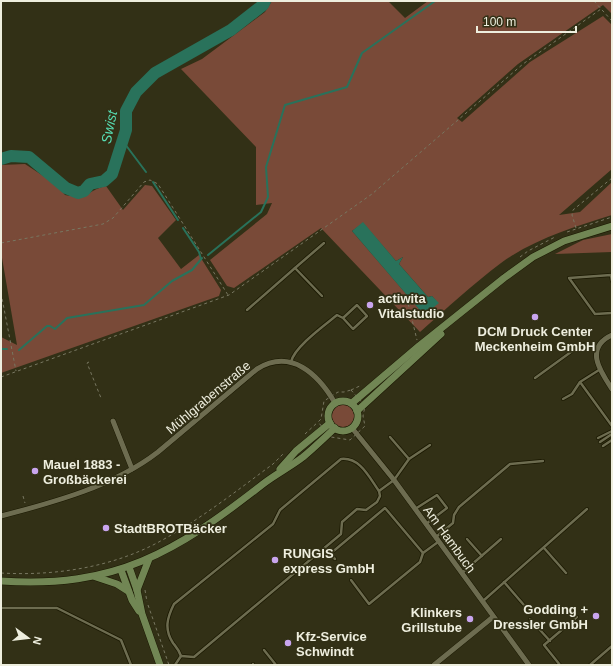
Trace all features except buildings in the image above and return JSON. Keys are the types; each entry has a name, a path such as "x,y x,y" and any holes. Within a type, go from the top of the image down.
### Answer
{"main road":[{"path":"352,403 361,401 504,278 533,257 564,241 612,226"},
{"path":"270,478 321,425 332,426 344,431 352,428 358,420 358,411 361,401 418,346 472,305"},
{"path":"1,581 27,583 59,582 121,570 149,559 186,540 229,511 270,478 302,457 329,434 332,426 329,410 333,400 344,400 352,403 358,411"},
{"path":"137,590 149,559"},
{"path":"128,567 137,590 142,614 160,665"},
{"path":"121,570 129,591 142,614"},
{"path":"95,576 117,584 129,591"}],"street":[{"path":"612,335 604,340 598,349 596,356 599,370 612,389"},
{"name":"Mühlgrabenstraße","path":"1,516 103,484 132,468 158,452 257,369 268,363 281,361 304,368 312,373 333,400"},
{"path":"113,421 132,468"},
{"name":"Am Hambuch","path":"352,428 394,480 529,665"},
{"path":"434,665 493,617"}],"lane":[{"path":"248,310 324,243"},
{"path":"295,268 322,296"},
{"path":"612,281 611,275 569,278 595,314 612,314"},
{"path":"291,363 292,357 337,315 343,318 353,329 367,316 357,305 343,318"},
{"path":"535,378 582,344 598,349"},
{"path":"563,400 572,394 580,382 599,370"},
{"path":"580,382 612,426"},
{"path":"598,438 612,432"},
{"path":"600,442 612,432"},
{"path":"390,437 409,459"},
{"path":"603,446 612,440"},
{"path":"379,491 394,480 409,459 430,445"},
{"path":"175,665 181,656 179,649 167,632 167,622 174,604 273,524 280,510 341,459 348,458 359,463 379,491 380,496 377,502 366,510 357,509 342,522 341,534 194,657 181,656"},
{"path":"351,580 369,604 420,562 423,553 453,523 454,515 459,507 510,464 543,461"},
{"path":"415,509 437,495 447,508 426,524"},
{"path":"335,559 330,554 385,508 423,553"},
{"path":"483,601 587,509"},
{"path":"467,538 482,556"},
{"path":"462,573 501,539"},
{"path":"544,548 566,573"},
{"path":"504,582 530,612"},
{"path":"1,608 57,608 121,640 131,665"},
{"path":"560,665 544,645 577,617"},
{"path":"530,619 550,641"},
{"path":"590,665 612,646"},
{"path":"264,650 276,665"}],"path":[{"path":"594,1 612,21"},
{"path":"1,376 229,295 372,194 523,64 601,9"},
{"path":"612,178 573,210 572,215 576,228 612,218"},
{"path":"1,243 103,224 113,218 144,182 150,180 158,184 229,295"},
{"path":"1,293 16,371"},
{"path":"409,298 408,303 418,346"},
{"path":"89,362 87,363 101,398"},
{"path":"352,390 361,401 365,406 363,416 365,426 350,440 331,437 321,425 324,401 333,400 338,392 352,390"},
{"path":"304,434 321,425"},
{"path":"1,573 36,574 75,570 126,556 154,544 194,521 273,464 285,452"},
{"path":"23,496 26,504"}],"shaded area":[{"path":"272,1 388,1 405,18 428,1 612,1 612,14 603,5 518,64 457,118 462,122 530,62 603,16 612,25 612,169 559,215 580,212 612,182 612,215 555,234 527,247 501,263 480,279 420,332 321,228 234,288 227,286 210,260 267,214 272,203 256,205 256,147 181,69 202,59 265,12","holes":["363,223 396,261 403,257 399,264 428,297 432,296 438,303 420,310 352,231"]},
{"path":"25,164 57,185 65,195 84,196 106,186 123,210 145,185 152,186 176,220 158,238 181,269 199,255 221,290 219,296 1,373 1,337 17,345 1,252 1,165"},
{"path":"363,222 396,261 403,257 399,264 428,297 432,296 439,303 424,315 352,231"},
{"path":"612,234 612,252 555,254 583,240"},
{"path":"343,405 351,408 354,416 351,424 343,427 335,424 332,416 335,408"}],"waterway":[{"name":"Swist","path":"1,159 11,156 29,157 66,188 78,193 84,191 90,184 104,181 112,174 126,130 126,111 136,92 155,73 231,30 263,5 265,1"},
{"path":"208,255 261,212 268,197 266,167 285,105 347,87 362,53 435,1"},
{"path":"122,140 146,172"},
{"path":"153,182 178,220"},
{"path":"183,228 199,252 201,259"},
{"path":"19,350 47,326 55,329 67,318 144,305 172,281 192,270 202,258"},
{"path":"1,349 7,349"}],"place":[{"name":"actiwita Vitalstudio","path":"370,305"},
{"name":"DCM Druck Center Meckenheim GmbH","path":"535,317"},
{"name":"Mauel 1883 - Großbäckerei","path":"35,471"},
{"name":"StadtBROTBäcker","path":"106,528"},
{"name":"RUNGIS express GmbH","path":"275,560"},
{"name":"Godding + Dressler GmbH","path":"596,616"},
{"name":"Klinkers Grillstube","path":"470,619"},
{"name":"Kfz-Service Schwindt","path":"288,643"}]}
